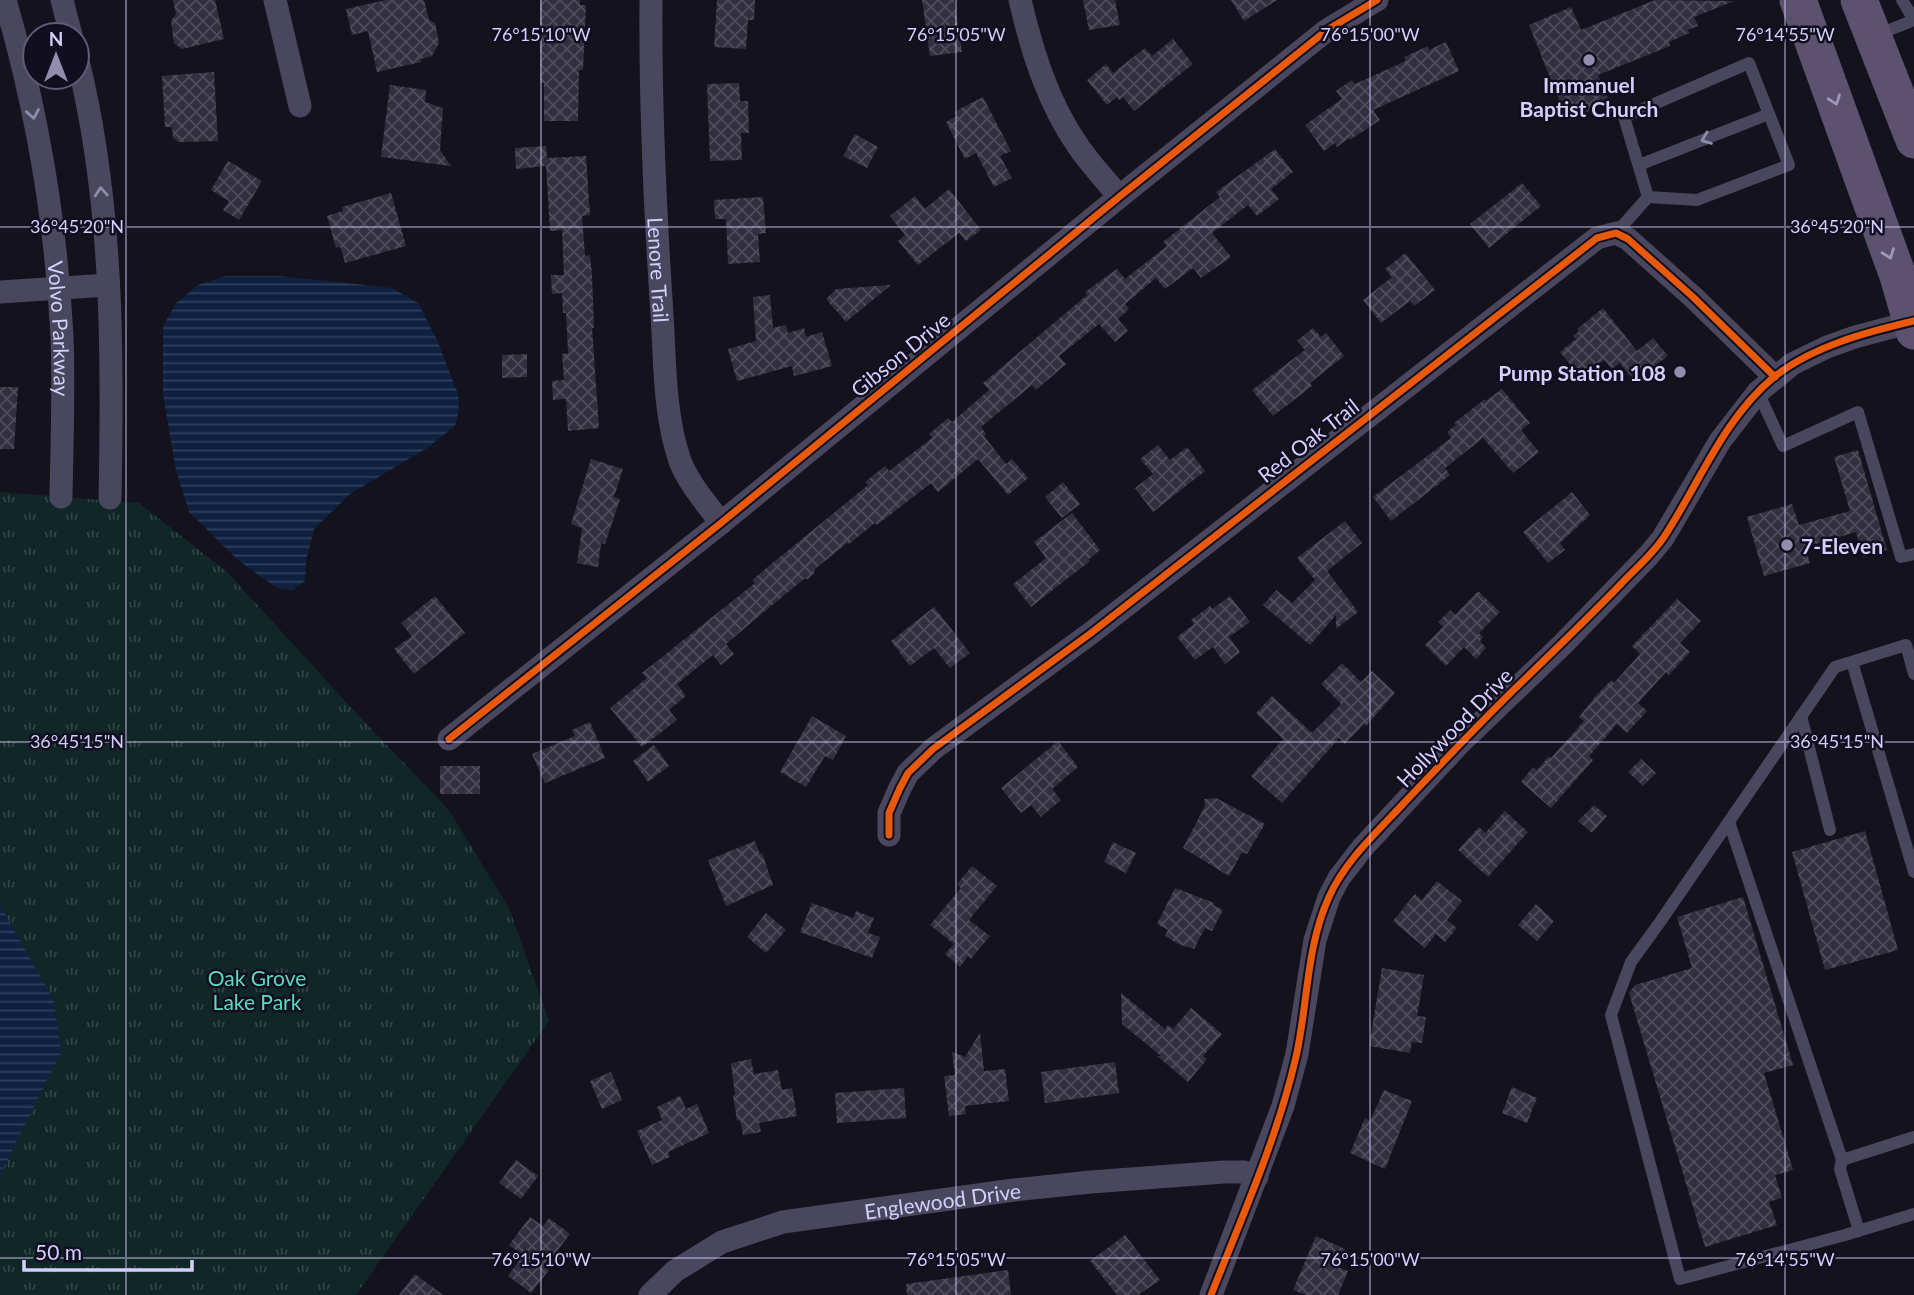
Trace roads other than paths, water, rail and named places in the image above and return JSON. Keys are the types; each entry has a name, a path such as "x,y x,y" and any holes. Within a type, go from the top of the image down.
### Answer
{"main road":[{"path":"1798,0 1898,276 1912,327"},
{"path":"1858,0 1914,140"}],"street":[{"name":"Volvo Parkway","path":"5,0 26,80 40,151 58,288 64,396 61,496"},
{"path":"62,0 67,21"},
{"path":"275,0 300,106"},
{"name":"Lenore Trail","path":"651,0 652,164 667,391 674,440 681,463 689,480 721,523"},
{"path":"1020,0 1030,43 1064,123 1078,147 1119,197"},
{"name":"Gibson Drive","path":"449,739 721,523 1327,30 1377,0"},
{"path":"84,91 99,171 108,285 112,411 110,498"},
{"path":"1616,233 1628,239 1693,297 1766,384"},
{"name":"Red Oak Trail","path":"889,835 889,813 900,788 908,773 933,749 1091,633 1597,238 1616,233"},
{"path":"0,292 108,285"},
{"name":"Hollywood Drive","path":"1211,1295 1283,1106 1297,1054 1315,940 1329,897 1339,878 1363,847 1459,744 1563,643 1656,547 1720,441 1766,384 1792,365 1827,347 1912,327"},
{"name":"Englewood Drive","path":"650,1295 675,1271 722,1242 783,1222 843,1212 1091,1182 1224,1172 1244,1172 1257,1177"}],"lane":[{"path":"1873,36 1914,20 1902,0"},
{"path":"1749,64 1788,165 1697,200 1648,197 1624,117 1749,64"},
{"path":"1639,165 1769,114"},
{"path":"1616,233 1648,197"},
{"path":"1766,384 1783,446 1858,412 1901,557 1914,554"},
{"path":"1914,674 1906,645 1835,667 1631,962 1611,1015 1679,1279 1914,1214"},
{"path":"1852,662 1914,872"},
{"path":"1801,716 1830,830"},
{"path":"1729,822 1842,1160 1840,1169 1859,1231"},
{"path":"1842,1160 1914,1137"}],"water":[{"path":"226,276 279,276 392,288 418,303 437,340 458,394 459,410 455,426 427,448 350,494 314,529 306,561 305,581 293,590 277,588 239,561 189,512 176,470 163,394 163,327 176,303 198,285"},
{"path":"0,905 54,1001 61,1052 0,1175"}],"place":[{"name":"Immanuel Baptist Church","path":"1589,60"},
{"name":"Pump Station 108","path":"1680,372"},
{"name":"7-Eleven","path":"1787,545"}],"park label":[{"name":"Oak Grove Lake Park","path":"257,989"}]}
